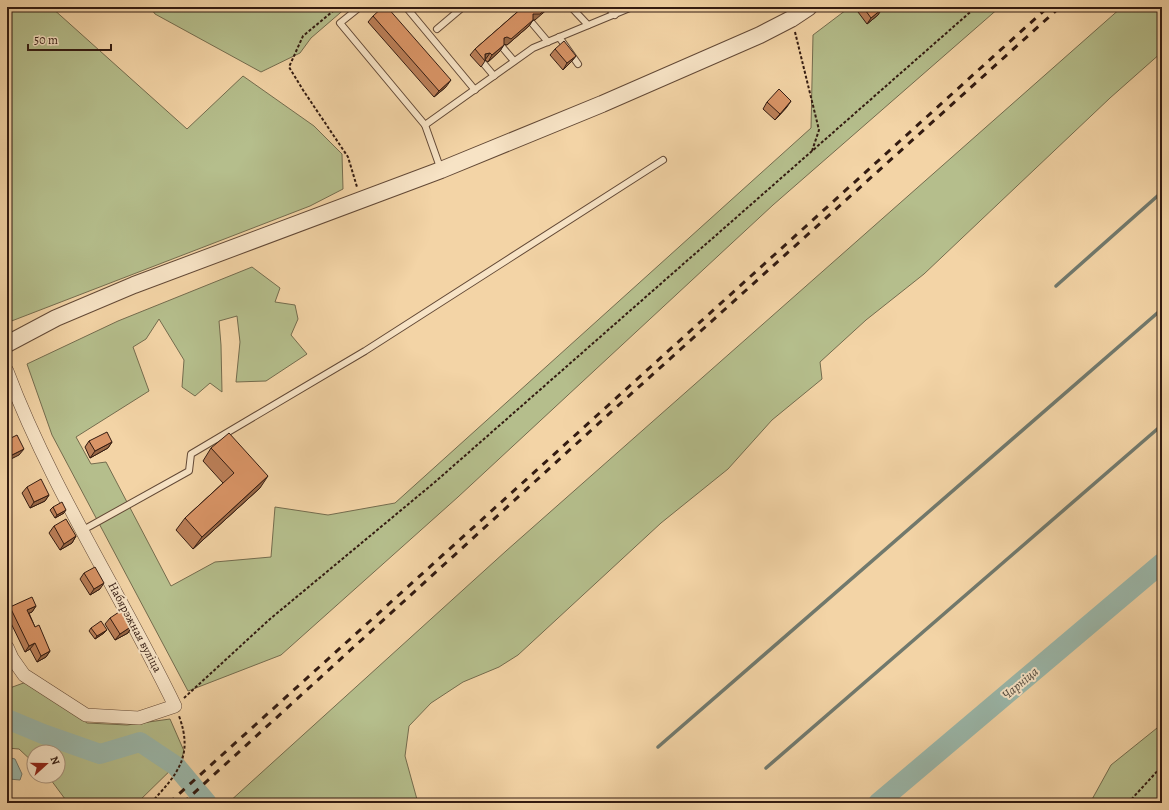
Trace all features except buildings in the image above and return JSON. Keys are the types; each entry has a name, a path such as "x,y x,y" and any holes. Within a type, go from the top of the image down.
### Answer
{"street":[{"path":"7,344 56,318 134,285 441,170 602,104 760,35 791,19 809,7"},
{"name":"Набярэжная вуліца","path":"7,371 36,441 82,530 149,650 176,706"},
{"path":"7,647 12,658 24,675 86,714 139,718 176,706"}],"lane":[{"path":"360,7 340,23 425,126 441,170"},
{"path":"406,7 475,90"},
{"path":"437,29 463,7"},
{"path":"572,7 588,26"},
{"path":"608,7 615,15"},
{"path":"425,126 532,48 632,7"},
{"path":"532,23 548,42"},
{"path":"559,37 578,64"},
{"path":"503,48 514,61"},
{"path":"484,64 494,76"},
{"path":"82,530 189,471 191,454 365,351 663,160"}],"path":[{"path":"338,7 303,36 289,67 302,90 348,156 361,200"},
{"path":"151,803 175,776 186,752 185,740 176,706 270,619 436,482 812,153 976,7"},
{"path":"791,19 820,130 812,153"},
{"path":"1128,803 1162,766"}],"green space":[{"path":"7,7 51,7 187,129 243,76 314,126 342,154 343,189 310,206 9,322 7,320"},
{"path":"150,7 347,7 311,38 300,53 261,72 155,14"},
{"path":"850,7 924,7 926,9 928,7 1000,7 773,205 458,497 281,655 188,691 52,435 27,364 118,321 252,267 280,288 275,302 295,305 298,319 291,335 307,354 266,381 236,382 240,342 237,316 219,321 222,392 210,383 195,396 182,387 184,360 159,319 146,339 133,347 149,391 76,437 91,464 106,462 171,586 215,562 271,557 275,507 328,515 395,503 811,128 813,35"},
{"path":"1122,7 1162,7 1162,52 1110,98 924,274 866,320 820,362 822,379 772,420 728,469 661,523 518,655 499,667 463,682 431,703 409,726 405,756 418,803 228,803 506,551"},
{"path":"29,681 87,723 127,725 170,719 184,751 181,760 137,803 68,803 54,784 66,784 66,744 26,744 26,756 19,749 7,748 7,689"},
{"path":"1162,724 1162,803 1090,803 1111,765"}],"shaded area":[{"path":"7,757 15,759 22,774 20,780 9,779 7,776"}],"waterway":[{"path":"1056,286 1162,192"},
{"path":"658,747 1162,309"},
{"path":"766,768 1162,425"},
{"name":"Чарніца","path":"878,803 1162,563"},
{"name":"Чарніца","path":"7,719 43,734 100,754 140,742 176,766 207,803"}],"railway":[{"path":"169,803 1048,7"},
{"path":"183,803 621,403 1060,7"}]}
